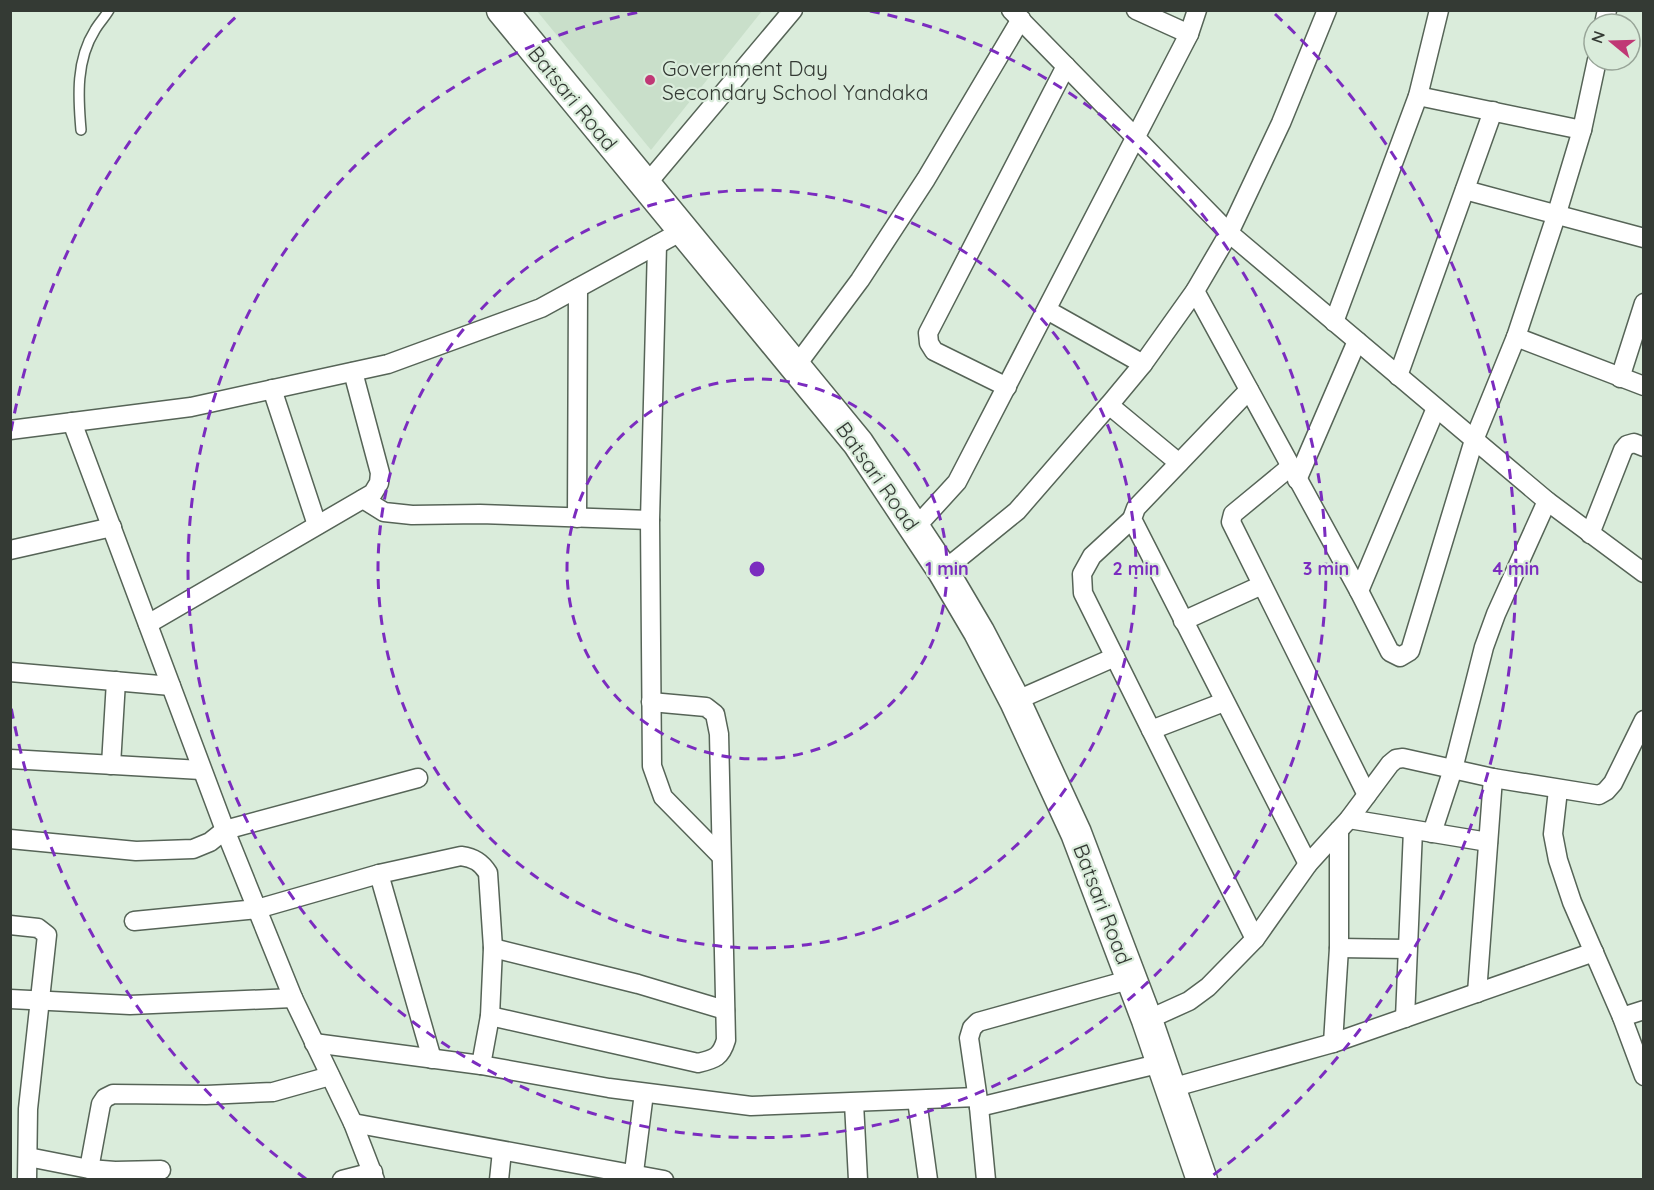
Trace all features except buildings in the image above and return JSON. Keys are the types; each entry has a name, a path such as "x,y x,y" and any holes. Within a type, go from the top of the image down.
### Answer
{"main road":[{"name":"Batsari Road","path":"502,10 645,186 669,238 796,366 858,443 943,571 979,632 1015,701 1076,833 1147,1020 1202,1179"}],"street":[{"path":"645,186 793,10"},
{"path":"1136,10 1189,34"},
{"path":"915,528 957,482 1189,34 1197,10"},
{"path":"943,571 1017,510 1143,364 1195,291 1229,233 1281,123 1327,10"},
{"path":"1334,322 1418,96 1439,10"},
{"path":"796,366 860,280 926,179 1016,15 1229,233 1546,501 1644,573"},
{"path":"1007,387 934,351 929,343 928,333 1066,66"},
{"path":"1195,291 1390,652 1400,657 1410,651 1474,440 1516,337 1582,130 1594,72"},
{"path":"1418,96 1582,130"},
{"path":"1398,376 1493,111"},
{"path":"1465,190 1644,238"},
{"path":"10,430 191,407 388,364 541,308 669,238"},
{"path":"669,238 650,520 652,766 663,797 721,856"},
{"path":"577,518 578,288"},
{"path":"1620,378 1644,303"},
{"path":"1047,310 1143,364"},
{"path":"1516,337 1644,386"},
{"path":"1357,341 1294,473 1231,518 1231,522 1366,795"},
{"path":"148,624 373,493 379,483 380,473 353,372"},
{"path":"272,389 317,525"},
{"path":"1249,390 1136,508 1132,519 1092,556 1082,574 1083,593 1255,939"},
{"path":"1109,405 1179,463"},
{"path":"1359,591 1436,408"},
{"path":"72,422 201,770 292,998 353,1123 374,1176 342,1179"},
{"path":"1590,534 1623,450 1627,445 1634,443 1644,447"},
{"path":"363,499 384,512 412,515 480,514 650,520"},
{"path":"1432,833 1453,769 1484,647 1546,501"},
{"path":"1132,519 1308,864"},
{"path":"10,550 63,540 112,527"},
{"path":"1183,621 1262,585"},
{"path":"1015,701 1115,657"},
{"path":"10,672 171,686"},
{"path":"111,765 116,681"},
{"path":"490,1016 698,1063 714,1059 723,1051 726,1040 719,734 716,714 706,707 651,702"},
{"path":"1151,730 1224,702"},
{"path":"1147,1020 1189,1001 1208,987 1255,939 1308,864 1344,824 1396,759 1403,758 1558,790 1599,795 1613,783 1644,720"},
{"path":"10,759 201,770"},
{"path":"10,839 136,851 193,849 210,842 225,830 418,778"},
{"path":"1477,993 1493,778"},
{"path":"1558,790 1553,834 1558,860 1572,902 1622,1017 1644,1076"},
{"path":"1344,824 1413,830 1488,842"},
{"path":"1334,1043 1344,824"},
{"path":"1404,1018 1413,830"},
{"path":"134,921 257,909 379,874 461,856 472,858 483,864 488,873 493,948 490,1016 481,1065"},
{"path":"379,874 432,1059"},
{"path":"10,925 38,928 47,935 41,1001 19,1107 28,1157 27,1179"},
{"path":"493,948 638,984 725,1010"},
{"path":"1339,948 1407,949"},
{"path":"314,1043 481,1065 644,1093 751,1106 917,1100 978,1102 1166,1075 1334,1043 1594,952"},
{"path":"986,1179 969,1038 972,1028 978,1022 1132,979"},
{"path":"10,999 130,1005 292,998"},
{"path":"1622,1017 1644,1010"},
{"path":"89,1169 101,1104 105,1098 113,1094 206,1095 273,1092 330,1076"},
{"path":"633,1177 644,1093"},
{"path":"917,1100 928,1179"},
{"path":"854,1103 858,1179"},
{"path":"353,1123 633,1177 664,1179"},
{"path":"499,1179 502,1151"},
{"path":"28,1157 115,1175 161,1170"}],"lane":[{"path":"81,130 78,100 80,73 94,30 109,10"}],"shaded area":[{"name":"Government Day Secondary School Yandaka","path":"537,11 762,11 651,150"}],"place":[{"name":"Government Day Secondary School Yandaka","path":"650,80"}]}
